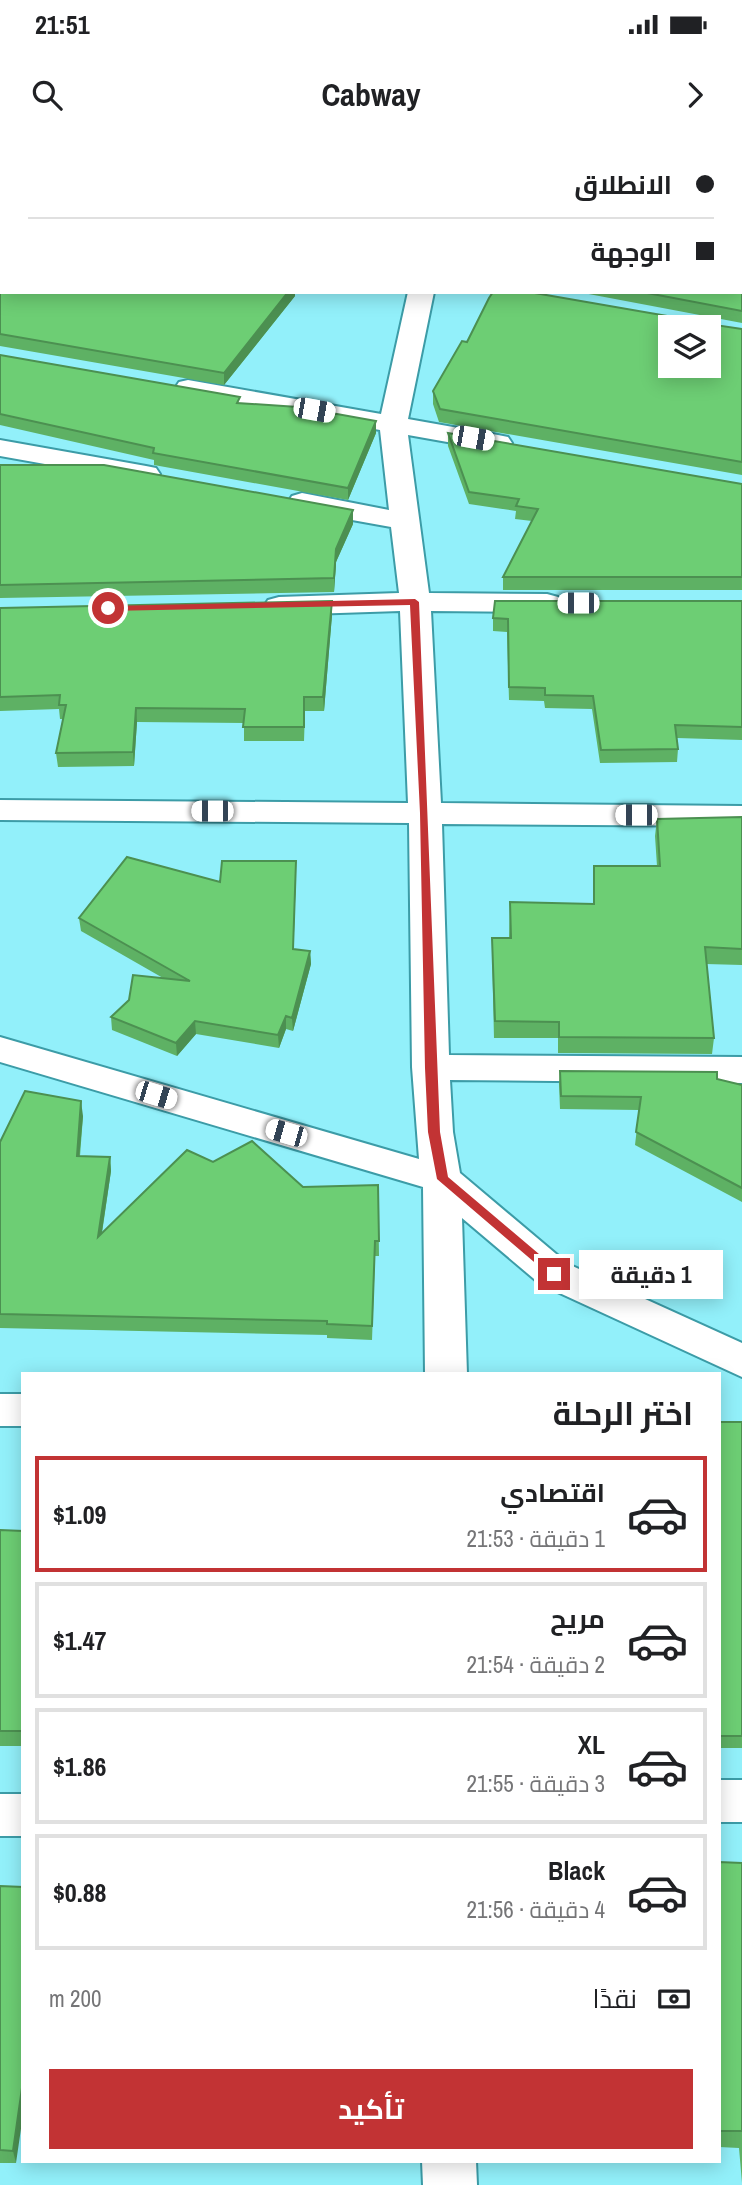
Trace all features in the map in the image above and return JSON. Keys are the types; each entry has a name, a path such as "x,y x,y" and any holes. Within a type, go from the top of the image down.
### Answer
{"street":[{"path":"421,294 393,424 415,602 425,813 431,1068 434,1132 442,1179 446,1372"},
{"path":"163,384 527,448"},
{"path":"0,448 175,479"},
{"path":"282,499 403,521"},
{"path":"256,607 415,602 578,603"},
{"path":"0,810 742,816"},
{"path":"0,1049 442,1179 554,1274 742,1362"},
{"path":"431,1068 742,1070"},
{"path":"0,1410 21,1410"},
{"path":"721,1801 742,1801"},
{"path":"0,1815 21,1815"},
{"path":"449,2163 450,2185"}],"building":[{"path":"0,294 286,294 224,373 0,334"},
{"path":"492,294 541,294 661,315 658,315 658,378 721,378 721,326 742,329 742,462 440,409 433,391 462,341 467,342"},
{"path":"653,294 742,294 742,311"},
{"path":"0,355 240,397 237,403 298,407 376,421 348,488 153,453 154,448 0,414"},
{"path":"448,433 742,484 742,577 503,577 538,509 516,506 519,499 469,492"},
{"path":"0,465 104,465 353,510 336,549 334,578 0,585"},
{"path":"332,601 323,697 304,697 304,727 243,727 245,709 136,708 133,752 56,753 66,705 59,705 60,695 0,697 0,608"},
{"path":"495,601 742,601 742,727 675,725 678,749 601,750 593,696 545,695 545,688 509,687 508,619 493,618"},
{"path":"742,817 742,949 705,947 714,1038 559,1037 559,1022 495,1021 492,938 511,938 510,902 594,904 594,866 660,866 657,819"},
{"path":"127,857 220,882 222,861 296,861 293,949 310,951 292,1018 286,1016 278,1035 195,1021 176,1043 111,1017 129,1000 133,975 190,981 79,918"},
{"path":"560,1071 717,1072 717,1079 742,1085 742,1188 636,1132 641,1097 561,1096"},
{"path":"25,1091 81,1101 77,1156 110,1157 98,1237 187,1150 213,1162 252,1141 303,1187 378,1185 379,1241 375,1241 372,1326 327,1324 327,1321 0,1314 0,1142"},
{"path":"721,1422 742,1422 742,1736 721,1736"},
{"path":"0,1530 21,1531 21,1731 0,1731"},
{"path":"721,1862 742,1863 742,2131 721,2131"},
{"path":"0,1886 21,1887 21,2095 13,2151 0,2150"}],"route":[{"path":"108,608 415,602 425,813 431,1068 434,1132 442,1179 554,1274"}]}
